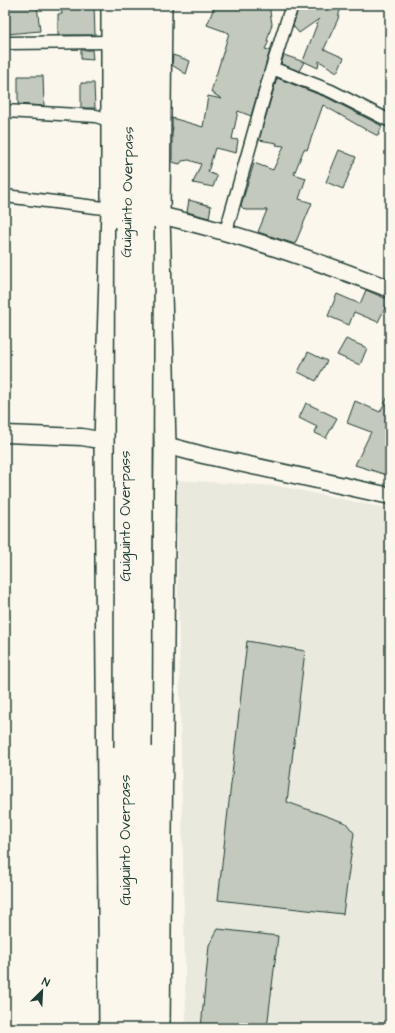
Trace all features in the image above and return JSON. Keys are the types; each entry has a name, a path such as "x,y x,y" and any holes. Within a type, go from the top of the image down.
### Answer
{"highway":[{"path":"110,1028 105,441 112,209 112,5"},
{"name":"Guiguinto Overpass","path":"129,5 134,227 133,747 139,1028"},
{"name":"Guiguinto Overpass","path":"134,227 144,5"},
{"path":"159,1028 165,445 160,214 160,5"},
{"name":"Guiguinto Overpass","path":"125,1028 133,747"}],"main road":[{"path":"160,214 226,232 330,266 390,289"},
{"path":"5,434 82,437 105,441"},
{"path":"165,445 210,457 390,496"}],"street":[{"path":"226,232 272,68 292,5"},
{"path":"5,43 111,42"},
{"path":"272,68 331,91 390,121"},
{"path":"5,111 96,116 111,121"},
{"path":"5,196 112,209"}],"shaded area":[{"path":"176,480 279,486 390,509 390,1016 367,1028 186,1028"}],"building":[{"path":"5,5 37,5 40,31 7,34"},
{"path":"61,5 94,5 95,35 58,35 58,14 62,14"},
{"path":"215,5 269,5 272,24 267,41 269,41 265,49 270,50 251,116 238,111 232,139 238,140 236,153 215,148 208,172 217,176 213,187 193,183 201,164 189,160 182,161 180,164 172,162 172,118 203,127 208,96 222,99 211,92 229,33 207,25"},
{"path":"299,5 312,5 323,8 324,5 341,5 338,19 324,49 344,58 337,72 319,61 318,68 303,61 319,19 299,33 293,26"},
{"path":"81,50 92,50 93,60 81,59"},
{"path":"173,55 190,61 186,74 172,65"},
{"path":"284,55 304,62 299,71 281,64"},
{"path":"18,76 43,76 44,106 18,104"},
{"path":"277,78 328,98 382,126 378,136 323,105 307,150 304,149 294,174 306,178 299,199 312,203 295,244 258,232 267,210 245,210 241,206 254,163 273,170 284,146 276,145 277,143 259,140"},
{"path":"81,83 94,83 95,108 81,108"},
{"path":"339,150 356,157 343,189 326,182"},
{"path":"189,200 211,206 209,218 187,212"},
{"path":"366,290 389,300 378,322 354,312 349,325 328,316 337,294 360,304"},
{"path":"346,339 367,348 360,365 337,355"},
{"path":"308,352 327,361 316,381 298,372"},
{"path":"390,393 390,476 355,465 371,432 347,423 355,401 380,412"},
{"path":"306,403 337,418 326,438 315,433 317,427 299,418"},
{"path":"247,641 305,651 287,802 346,823 354,833 343,914 218,900"},
{"path":"218,929 278,936 267,1028 201,1028 209,945"}]}
